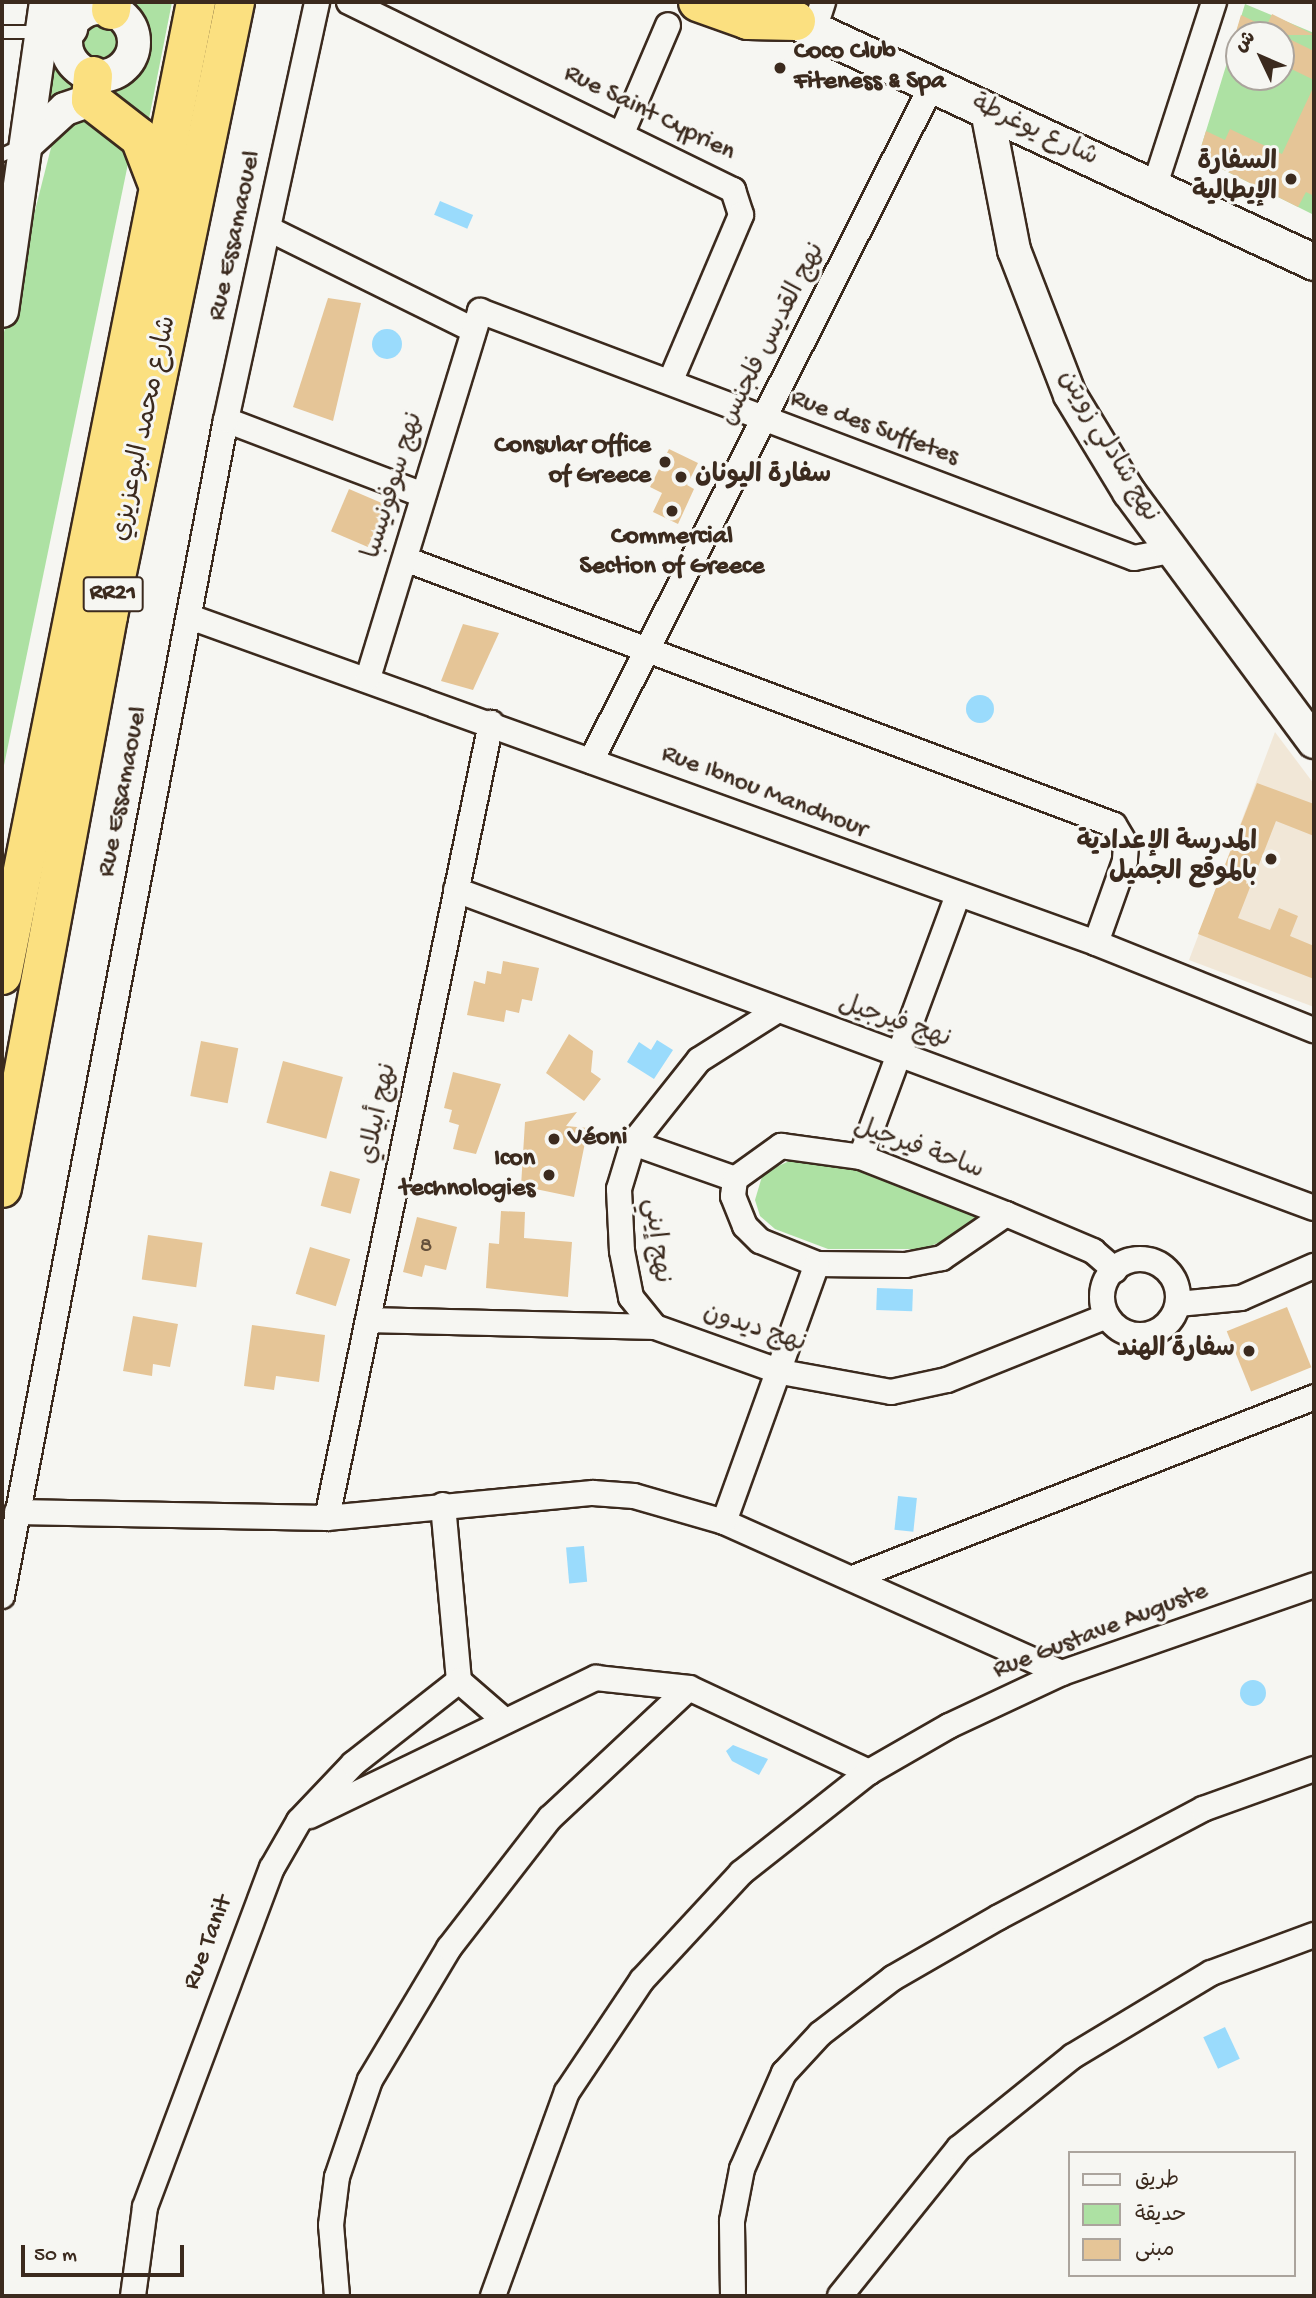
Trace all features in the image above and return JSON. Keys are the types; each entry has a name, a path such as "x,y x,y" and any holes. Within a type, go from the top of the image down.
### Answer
{"highway":[{"name":"شارع محمد البوعزيزي","path":"2,975 157,182 196,2"},
{"name":"شارع محمد البوعزيزي","path":"2,1188 235,2"},
{"path":"218,81 256,2"},
{"path":"698,2 748,20 803,13"},
{"path":"68,41 140,138 157,182"}],"main road":[{"name":"شارع يوغرطة","path":"753,2 803,13 932,85 1314,262"}],"street":[{"name":"Rue Essamaouel","path":"2,1597 226,420 317,2"},
{"name":"Rue Saint Cyprien","path":"349,2 724,182 741,201 741,215 670,382"},
{"path":"1154,188 1214,2"},
{"path":"2,311 16,145 68,41 82,13 112,6 131,29 131,56 112,75 68,41"},
{"path":"622,133 668,25"},
{"path":"16,145 65,109 68,41"},
{"name":"نهج القديس فلجنس","path":"591,761 932,85"},
{"name":"نهج شادلي زويتن","path":"987,111 1008,225 1038,318 1070,395 1171,551 1314,742"},
{"name":"Rue des Suffetes","path":"269,229 476,321 670,382 1135,558 1171,551"},
{"name":"نهج سوفونيسبا","path":"368,678 476,321"},
{"path":"226,420 423,495"},
{"path":"405,559 1114,825 1126,845 1125,861 1096,943"},
{"name":"Rue Ibnou Mandhour","path":"190,617 491,723 957,898 1096,943 1314,1030"},
{"name":"نهج أبيلاي","path":"327,1518 491,723"},
{"name":"نهج فيرجيل","path":"456,890 775,1012 1314,1208"},
{"path":"861,1157 957,898"},
{"name":"نهج إيني","path":"654,1328 631,1297 622,1251 619,1189 633,1143 699,1060 775,1012"},
{"path":"633,1143 735,1179"},
{"name":"ساحة فيرجيل","path":"1006,1214 942,1258 895,1266 817,1264 760,1241 745,1226 733,1196 735,1179 781,1146 861,1157 1006,1214 1093,1251 1115,1270"},
{"path":"1132,1261 1155,1263 1174,1279 1178,1304 1168,1323 1151,1334 1126,1333 1107,1316 1102,1292 1115,1270 1132,1261"},
{"path":"724,1522 781,1372 817,1264"},
{"path":"1178,1304 1241,1298 1314,1266"},
{"name":"نهج ديدون","path":"368,1320 654,1328 781,1372 891,1392 947,1380 1107,1316"},
{"path":"853,1578 1314,1397"},
{"path":"17,1512 327,1518 593,1493 674,1505 724,1522 1062,1673"},
{"path":"443,1505 459,1681 504,1720"},
{"name":"Rue Gustave Auguste","path":"493,2296 567,2092 642,1980 741,1873 869,1772 1062,1673 1314,1585"},
{"path":"299,1821 596,1678 689,1688 869,1772"},
{"name":"Rue Tanit","path":"133,2296 145,2207 184,2093 250,1916 299,1821 353,1764 459,1681"},
{"path":"337,2296 331,2225 337,2177 349,2128 407,2013 496,1882 550,1818 689,1688"},
{"path":"733,2296 732,2221 742,2169 760,2115 784,2073 820,2034 893,1978 999,1917 1203,1809 1314,1769"},
{"path":"840,2296 959,2148 1073,2056 1211,1973 1314,1935"}],"lane":[{"path":"2,32 68,41"}],"shaded area":[{"name":"المدرسة الإعدادية بالموقع الجميل","path":"1275,732 1314,784 1314,1007 1189,960"}],"green space":[{"path":"56,2 172,2 146,134 114,92 73,86 42,107"},
{"path":"1245,4 1285,21 1240,21"},
{"path":"1295,25 1314,33 1314,215 1198,157 1225,69 1225,91 1295,91"},
{"path":"77,111 130,154 2,775 2,340 55,132"},
{"path":"798,1157 863,1165 984,1215 967,1230 924,1249 828,1249 775,1229 760,1216 755,1200 763,1173"}],"water":[{"path":"440,201 473,215 467,229 434,215"},
{"path":"387,329 393,330 401,338 401,350 393,358 387,359 381,358 373,350 372,344 373,338 381,330"},
{"path":"980,695 990,699 994,709 990,719 980,723 970,719 966,709 970,699"},
{"path":"657,1040 673,1050 654,1079 627,1062 639,1042 651,1050"},
{"path":"877,1288 913,1289 912,1311 876,1310"},
{"path":"898,1496 917,1498 913,1532 894,1530"},
{"path":"584,1546 587,1582 569,1583 566,1548"},
{"path":"1253,1680 1262,1684 1266,1693 1262,1702 1253,1706 1244,1702 1240,1693 1244,1684"},
{"path":"733,1745 768,1759 759,1775 732,1761 726,1751"},
{"path":"1225,2027 1240,2059 1218,2069 1203,2037"}],"building":[{"path":"1272,14 1286,21 1269,21"},
{"path":"1241,15 1254,21 1239,21"},
{"path":"1295,26 1314,35 1295,35"},
{"path":"1295,42 1314,51 1314,80 1295,71"},
{"path":"1314,86 1314,196 1306,192 1298,207 1198,157 1206,131 1225,140 1230,129 1282,154"},
{"path":"328,298 361,303 333,421 293,407"},
{"path":"669,449 698,463 687,485 694,489 678,524 653,512 662,493 650,487"},
{"path":"349,489 386,505 368,547 331,531"},
{"path":"463,624 499,633 473,690 441,681"},
{"path":"1257,783 1314,804 1314,836 1276,821 1238,918 1270,930 1279,908 1298,916 1290,936 1314,946 1314,979 1198,934"},
{"path":"503,961 539,968 532,1001 522,999 519,1013 506,1010 504,1022 467,1015 474,981 485,984 487,971 501,974"},
{"path":"569,1034 593,1051 591,1072 601,1079 584,1101 546,1073"},
{"path":"201,1041 238,1048 228,1103 190,1096"},
{"path":"283,1061 343,1077 326,1139 266,1123"},
{"path":"453,1072 501,1084 476,1154 453,1149 459,1125 449,1122 452,1110 444,1108"},
{"path":"577,1112 566,1126 588,1128 574,1197 521,1186 525,1122"},
{"path":"330,1171 360,1179 351,1214 321,1206"},
{"path":"501,1211 525,1212 524,1238 572,1242 568,1297 486,1288 489,1243 499,1244"},
{"path":"417,1217 457,1227 446,1270 425,1265 422,1277 403,1272"},
{"path":"148,1235 202,1243 196,1287 142,1280"},
{"path":"310,1247 350,1259 336,1306 296,1294"},
{"path":"1287,1307 1311,1367 1251,1392 1227,1331"},
{"path":"133,1316 178,1324 170,1367 153,1364 152,1376 123,1371"},
{"path":"252,1325 325,1335 319,1382 276,1376 274,1390 244,1386"}],"place":[{"name":"Coco Club Fiteness & Spa","path":"780,68"},
{"name":"السفارة الإيطالية","path":"1291,179"},
{"name":"Consular Office of Greece","path":"665,462"},
{"name":"سفارة اليونان","path":"681,477"},
{"name":"Commercial Section of Greece","path":"672,511"},
{"name":"المدرسة الإعدادية بالموقع الجميل","path":"1271,859"},
{"name":"Véoni","path":"554,1139"},
{"name":"Icon technologies","path":"549,1175"},
{"name":"سفارة الهند","path":"1249,1351"}]}
